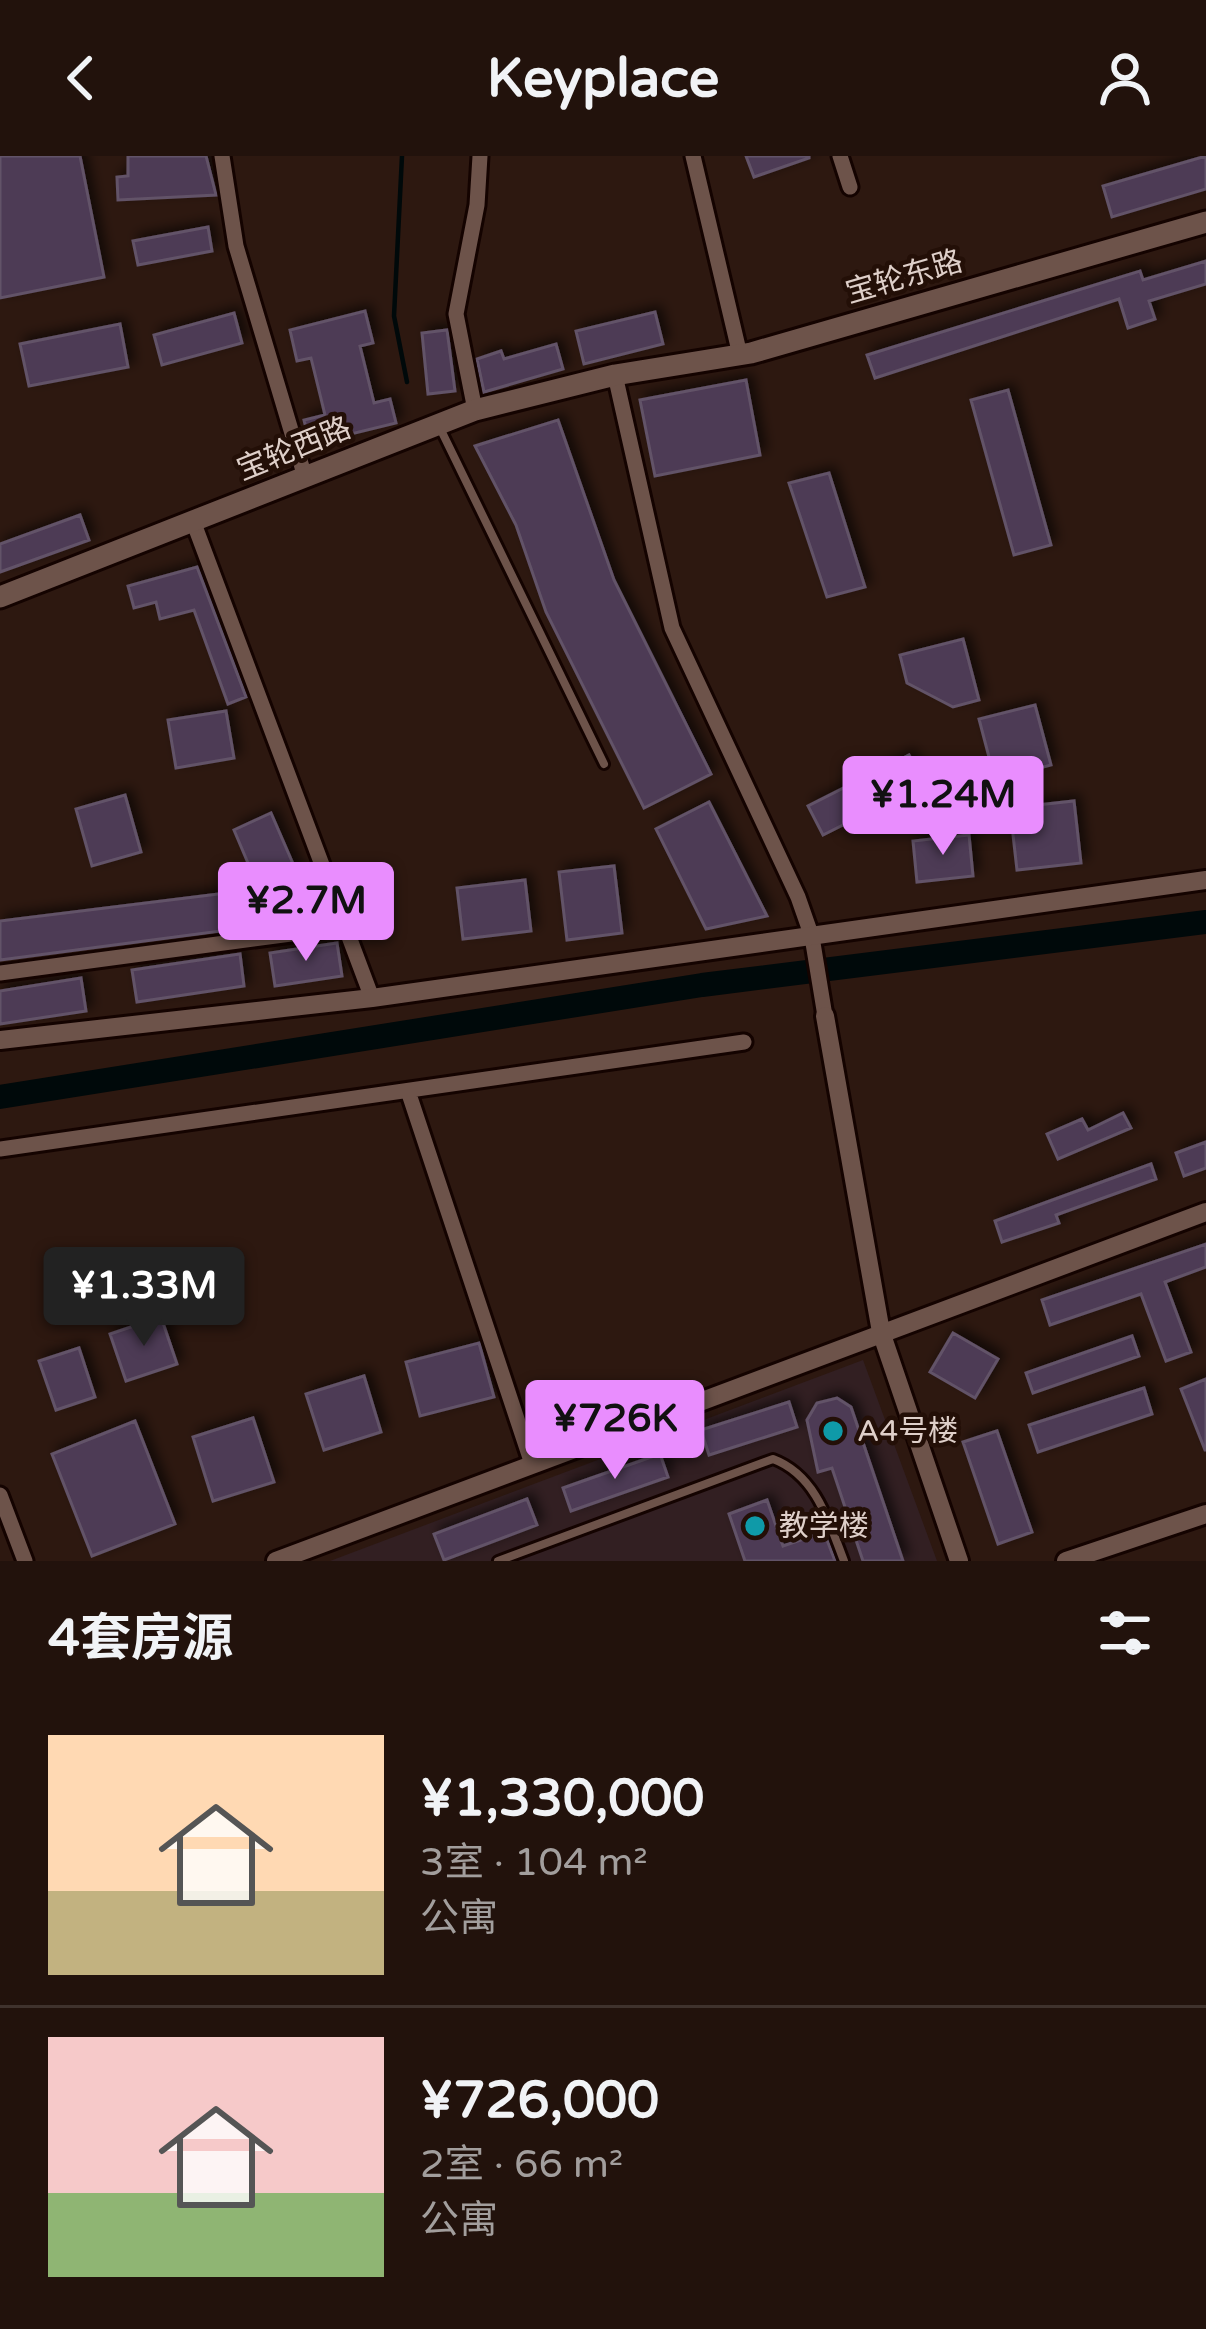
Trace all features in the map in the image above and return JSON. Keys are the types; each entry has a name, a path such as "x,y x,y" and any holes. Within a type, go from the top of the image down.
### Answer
{"main road":[{"name":"宝轮东路","path":"616,374 740,355 1206,221"},
{"name":"宝轮西路","path":"0,597 475,410 616,374"}],"street":[{"path":"222,156 236,246 305,477"},
{"path":"475,410 456,314 477,205 480,156"},
{"path":"693,156 740,355"},
{"path":"840,156 850,187"},
{"path":"616,374 672,628 814,946 881,1332 959,1561"},
{"path":"193,521 372,998"},
{"path":"0,1040 814,946 1206,880"},
{"path":"0,973 344,927"},
{"path":"0,1149 744,1042"},
{"path":"408,1090 532,1464"},
{"path":"287,1559 1206,1212"},
{"path":"0,1496 26,1561"},
{"path":"1066,1561 1206,1514"}],"lane":[{"path":"438,424 604,764"},
{"path":"497,1561 773,1459 785,1464 820,1499 844,1561"}],"shaded area":[{"path":"863,1360 937,1561 330,1561"}],"building":[{"path":"0,156 80,156 104,277 0,298"},
{"path":"128,156 206,156 216,195 118,200 117,177 128,176"},
{"path":"746,156 809,156 809,158 754,177"},
{"path":"1206,156 1206,189 1112,217 1103,186"},
{"path":"208,227 212,251 138,265 133,241"},
{"path":"1206,261 1206,284 1149,301 1155,319 1128,328 1119,299 875,378 867,355 1140,271 1143,280"},
{"path":"365,311 373,343 360,346 374,403 390,399 396,423 310,444 304,420 325,415 311,358 297,361 290,330"},
{"path":"655,312 663,344 584,364 576,331"},
{"path":"234,313 242,343 162,365 154,335"},
{"path":"120,324 128,367 29,386 20,344"},
{"path":"447,330 455,391 428,394 422,333"},
{"path":"556,344 563,369 484,392 477,359 501,351 504,359"},
{"path":"746,380 760,455 655,476 640,400"},
{"path":"1008,390 1051,545 1014,555 971,400"},
{"path":"558,420 614,580 711,774 644,808 546,612 516,525 475,446"},
{"path":"829,473 865,587 827,597 789,483"},
{"path":"80,515 89,540 0,572 0,544"},
{"path":"197,567 246,697 228,704 194,610 160,619 156,602 134,608 128,586"},
{"path":"963,639 979,700 953,707 907,683 900,655"},
{"path":"1035,705 1051,765 995,780 979,719"},
{"path":"226,711 234,758 176,768 168,720"},
{"path":"909,755 924,784 823,835 808,806"},
{"path":"125,795 141,852 92,866 76,809"},
{"path":"1074,801 1081,863 1017,870 1010,808"},
{"path":"709,802 767,916 706,929 656,829"},
{"path":"271,813 313,910 281,923 0,960 0,921 259,889 234,830"},
{"path":"969,835 973,876 917,882 913,841"},
{"path":"614,866 622,933 567,940 559,872"},
{"path":"525,880 531,931 463,939 457,888"},
{"path":"337,943 342,976 275,986 270,953"},
{"path":"240,954 244,986 137,1002 132,970"},
{"path":"81,978 86,1011 0,1024 0,991"},
{"path":"1123,1113 1131,1128 1058,1159 1047,1134 1082,1119 1088,1130"},
{"path":"1206,1142 1206,1168 1184,1176 1176,1153"},
{"path":"1151,1164 1156,1179 1056,1215 1059,1223 1002,1242 995,1221"},
{"path":"1206,1244 1206,1267 1165,1282 1191,1352 1166,1361 1141,1294 1050,1325 1042,1300"},
{"path":"161,1317 177,1364 126,1381 110,1334"},
{"path":"953,1333 998,1359 975,1398 930,1372"},
{"path":"1132,1336 1139,1356 1033,1393 1026,1373"},
{"path":"479,1343 494,1397 420,1416 406,1362"},
{"path":"79,1348 95,1397 56,1410 39,1361"},
{"path":"364,1376 381,1432 324,1450 306,1394"},
{"path":"1206,1379 1206,1450 1205,1450 1181,1389"},
{"path":"1144,1388 1152,1414 1038,1452 1029,1425"},
{"path":"837,1398 851,1407 903,1561 863,1561 832,1468 818,1472 807,1420 817,1403"},
{"path":"789,1402 797,1427 709,1455 701,1430"},
{"path":"253,1418 274,1482 213,1501 193,1437"},
{"path":"135,1421 175,1524 92,1556 52,1454"},
{"path":"997,1431 1032,1532 998,1544 963,1442"},
{"path":"660,1454 668,1477 571,1511 563,1488"},
{"path":"527,1499 537,1525 444,1560 434,1534"},
{"path":"767,1500 783,1546 824,1532 835,1561 745,1561 729,1514"}],"waterway":[{"path":"402,156 394,316 407,382"},
{"path":"0,1097 702,985 1206,922"}],"place":[{"name":"A4号楼","path":"833,1431"},
{"name":"教学楼","path":"755,1526"}]}
